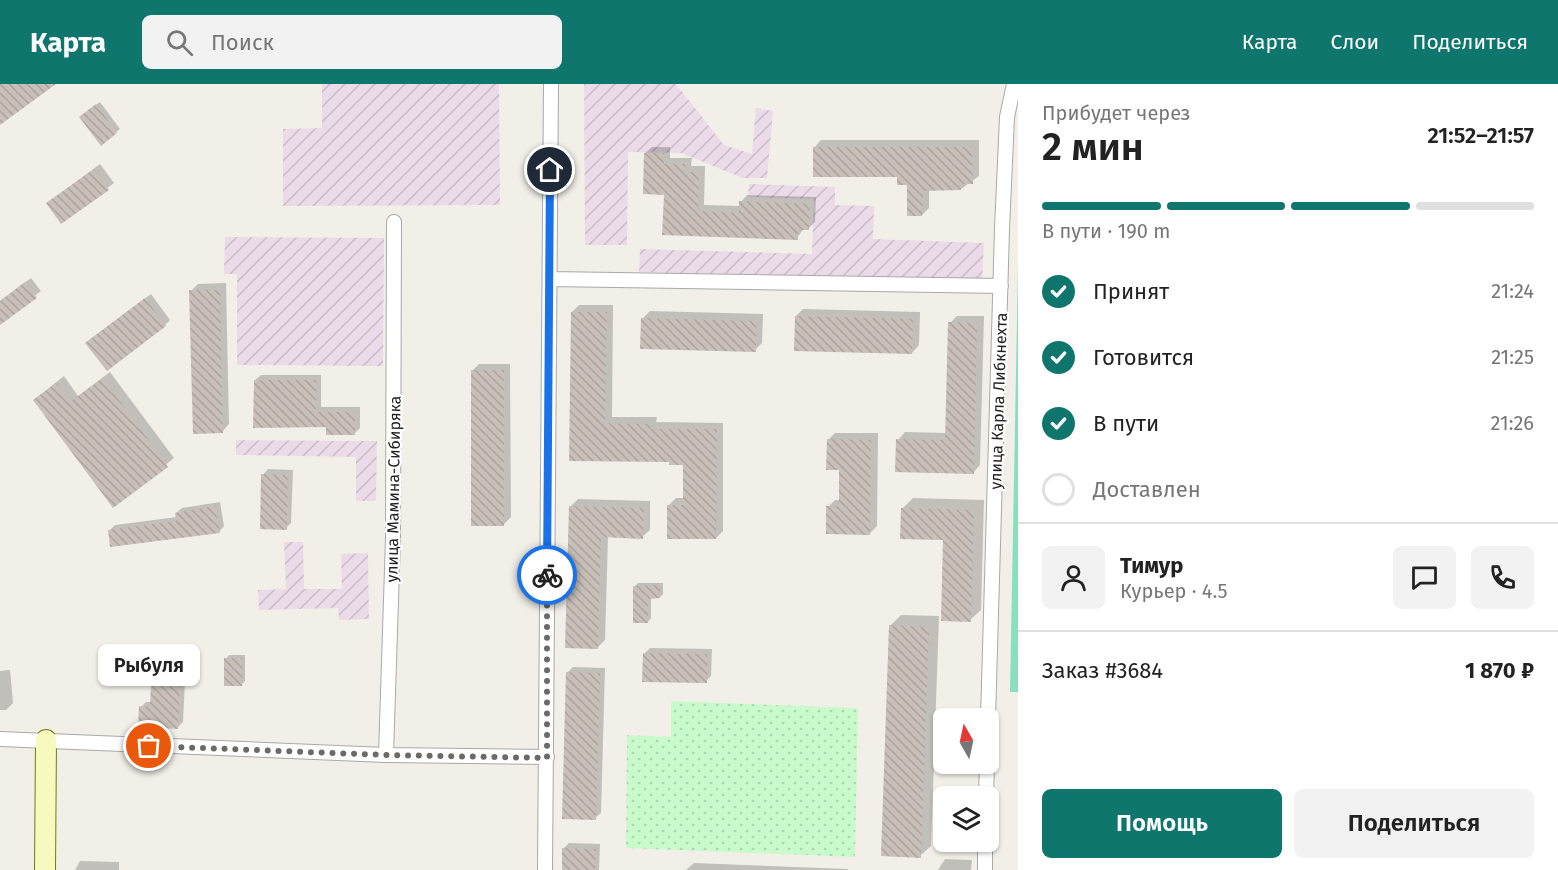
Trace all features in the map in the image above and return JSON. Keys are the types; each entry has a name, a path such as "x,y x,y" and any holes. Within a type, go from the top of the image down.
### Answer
{"main road":[{"path":"45,870 46,740"}],"street":[{"path":"545,870 551,84"},
{"name":"улица Карла Либкнехта","path":"988,708 1007,117 1014,84"},
{"name":"улица Мамина-Сибиряка","path":"386,755 393,538 394,222"},
{"path":"550,279 1001,286"},
{"path":"0,739 386,755 547,758"},
{"path":"985,852 985,870"}],"shaded area":[{"path":"322,84 499,84 500,205 283,206 283,129 322,128"},
{"path":"584,84 676,84 724,145 752,154 756,108 773,111 767,178 743,178 681,153 628,152 627,245 585,245"},
{"path":"749,184 835,187 835,205 874,206 873,239 984,243 982,283 639,272 640,249 812,254 814,199 748,197"},
{"path":"225,237 384,238 383,366 237,365 237,274 224,274"},
{"path":"236,440 377,441 376,501 356,501 356,457 236,455"},
{"path":"284,542 303,542 304,589 342,589 341,554 368,553 369,619 339,620 338,608 259,610 258,590 286,589"}],"green space":[{"path":"1018,265 1018,692 1010,692"},
{"path":"671,701 858,708 855,857 626,848 627,735 671,737"}],"building":[{"path":"0,84 56,84 0,125"},
{"path":"96,104 117,133 101,146 79,117"},
{"path":"813,147 972,147 973,184 961,184 961,190 923,191 922,216 907,216 907,185 897,185 897,177 813,177"},
{"path":"644,153 664,153 664,164 686,164 685,172 699,172 698,211 739,213 739,201 810,204 809,230 798,230 798,240 662,235 664,195 643,194"},
{"path":"94,169 109,190 61,224 46,203"},
{"path":"25,282 37,298 0,325 0,301"},
{"path":"189,290 220,290 223,433 193,434"},
{"path":"145,298 166,326 107,371 85,343"},
{"path":"571,312 607,312 605,423 650,424 650,429 717,429 716,539 667,539 667,505 683,505 683,465 669,465 669,462 569,461"},
{"path":"795,316 913,319 912,354 794,351"},
{"path":"641,318 756,321 756,352 640,349"},
{"path":"948,322 977,323 974,474 895,472 896,439 945,440"},
{"path":"471,370 504,370 504,526 471,526"},
{"path":"103,378 168,467 113,508 33,400 56,383 70,402"},
{"path":"254,380 316,380 316,412 355,412 355,435 326,435 326,427 253,428"},
{"path":"827,439 871,440 870,535 826,534 826,506 839,506 839,470 826,470"},
{"path":"261,474 288,475 287,530 260,529"},
{"path":"215,506 220,533 110,547 108,530 176,521 175,513"},
{"path":"569,506 644,508 643,539 601,537 598,649 565,648"},
{"path":"901,508 974,510 971,622 941,621 943,540 900,539"},
{"path":"660,585 660,598 648,599 648,623 633,623 633,586"},
{"path":"889,625 929,627 921,858 881,856"},
{"path":"643,653 707,654 707,683 642,682"},
{"path":"224,658 242,658 242,686 224,686"},
{"path":"566,672 600,673 596,820 562,819"},
{"path":"151,684 180,685 178,729 138,727 139,706 150,707"},
{"path":"562,848 596,849 595,870 562,870"}],"way so far":[{"path":"149,746 386,755 547,758 547,575"}],"place":[{"name":"Рыбуля","path":"149,746"}],"route":[{"path":"547,575 550,170"}]}
